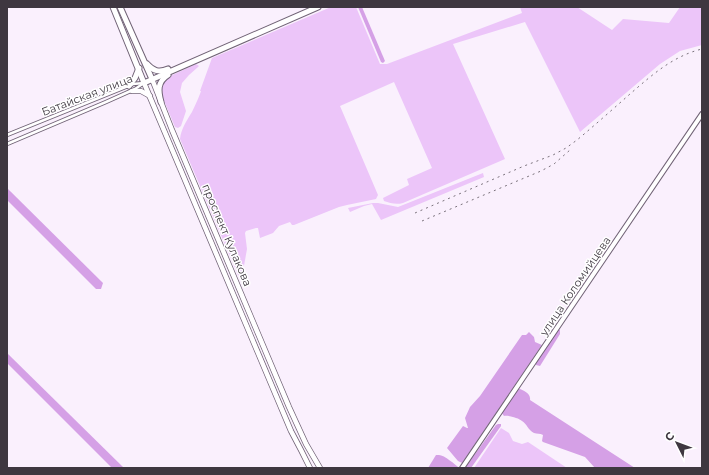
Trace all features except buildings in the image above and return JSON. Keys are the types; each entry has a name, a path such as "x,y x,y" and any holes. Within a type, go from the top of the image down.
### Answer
{"highway":[{"name":"проспект Кулакова","path":"113,7 144,83"},
{"name":"проспект Кулакова","path":"120,7 152,80"},
{"path":"144,83 318,7"},
{"path":"140,52 152,70 158,72 169,69 173,70"},
{"path":"131,88 138,68"},
{"path":"161,102 158,88 161,81 173,70"}],"main road":[{"name":"проспект Кулакова","path":"152,80 289,407 306,444 320,468"},
{"name":"проспект Кулакова","path":"144,83 291,431 310,468"},
{"path":"131,88 142,91 150,96"}],"street":[{"name":"Батайская улица","path":"7,144 82,112 131,88 133,84 144,83"},
{"name":"Батайская улица","path":"7,135 79,106 144,83"},
{"path":"79,106 82,112"},
{"name":"улица Коломийцева","path":"462,468 702,114"}],"shaded area":[{"path":"331,7 356,7 380,64 387,64 522,13 520,7 577,7 612,30 623,19 669,23 680,7 702,7 702,45 680,51 660,64 580,132 525,22 453,44 505,159 403,203 395,204 386,202 383,198 409,185 407,179 432,168 394,82 340,106 378,195 376,199 339,207 294,225 290,222 279,226 273,233 260,238 258,228 246,231 247,249 242,277 238,275 180,139 184,125 198,99 212,58"},
{"path":"358,7 362,7 385,61 383,63 381,62"},
{"path":"196,64 199,66 182,83 180,92 186,111 181,126 178,128 175,127 162,96 161,85 166,78"},
{"path":"483,173 484,177 381,220 372,204 350,212 348,208 373,203 398,207"},
{"path":"7,188 103,283 101,289 96,289 7,200"},
{"path":"558,329 560,330 560,334 540,366 536,365 536,362"},
{"path":"529,332 534,337 535,342 542,345 462,463 458,461 447,448 463,426 468,428 465,418 470,407 480,396 522,335 526,335"},
{"path":"7,353 124,468 112,468 7,363"},
{"path":"518,388 528,394 530,400 635,468 595,468 585,457 543,442 543,435 532,432 521,420 511,416 504,416 501,412"},
{"path":"501,424 501,426 471,468 465,468 496,425"},
{"path":"501,428 509,433 513,441 522,444 528,442 567,468 474,468"},
{"path":"436,455 441,455 450,460 459,468 428,468"}],"railway":[{"path":"415,213 553,155 566,148 663,67 682,56 702,49"},
{"path":"422,221 541,171 554,164 570,150"}]}
